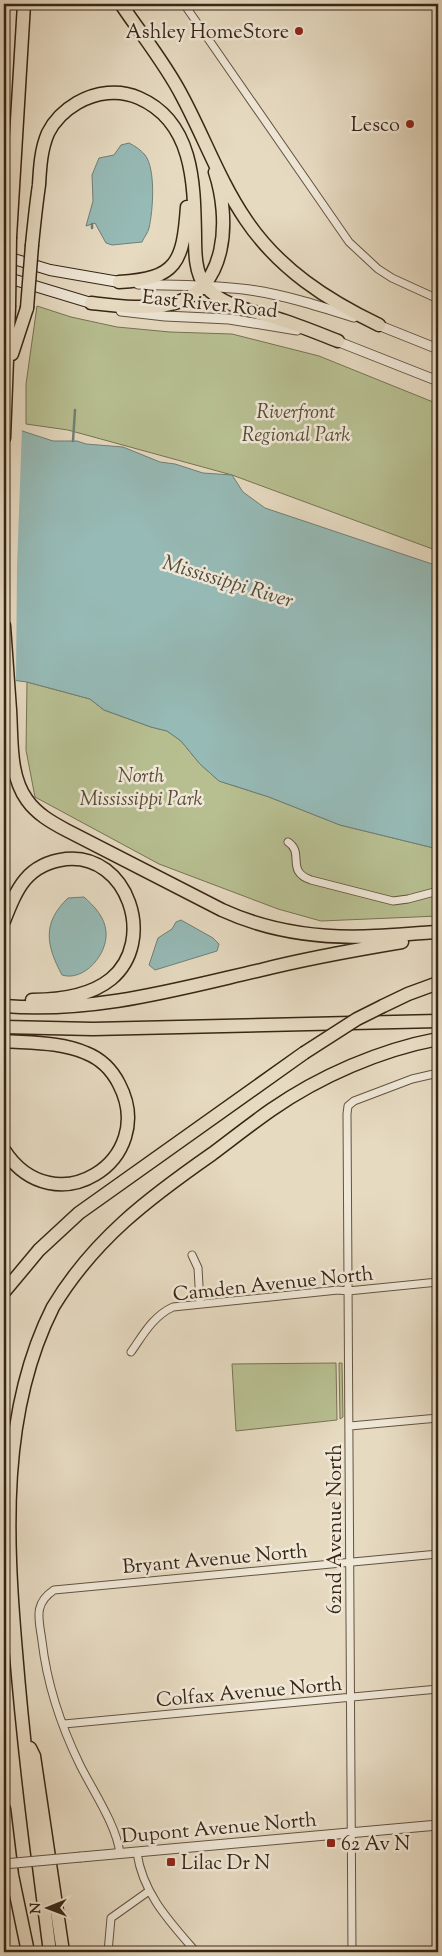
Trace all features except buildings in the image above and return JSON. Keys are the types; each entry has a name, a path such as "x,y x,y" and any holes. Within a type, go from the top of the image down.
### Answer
{"highway":[{"path":"4,438 10,237 24,4"},
{"path":"121,4 164,66 200,130 242,214 263,242 284,263 318,291 350,311 379,325"},
{"path":"7,368 27,308 32,245 45,141 52,127 61,116 78,102 94,96 118,92 134,96 149,103 162,112 173,125 187,158 193,186 196,258 204,286 222,300 234,306 284,320 338,341"},
{"path":"91,303 142,307 164,306 185,299 204,286 220,255 222,219 216,176 200,130"},
{"path":"118,282 160,275 171,268 178,259 183,245 185,228 188,185 187,158"},
{"path":"4,626 12,750 17,780 27,800 39,813 66,830 222,910 262,925 301,933 374,937 438,932"},
{"path":"4,921 17,890 34,869 47,863 78,859 98,865 121,885 132,908 134,930 133,942 126,962 117,974 99,987 84,993 52,999 4,1001"},
{"path":"4,1006 64,1008 124,1001 329,954 438,937"},
{"path":"4,1292 40,1250 79,1213 341,1028 408,994 438,983"},
{"path":"4,1027 113,1029 438,1021"},
{"path":"50,1952 22,1732 6,1515 6,1462 11,1425 19,1389 37,1338 52,1308 90,1254 122,1221 167,1185 272,1109 301,1091 360,1062 408,1046 438,1039"},
{"path":"4,1041 68,1048 93,1056 106,1066 117,1080 124,1094 128,1116 125,1137 115,1157 101,1171 80,1181 57,1184 36,1179 16,1166 4,1150"},
{"path":"22,1732 34,1756 63,1952"},
{"path":"4,1809 12,1875 28,1952"}],"main road":[{"name":"East River Road","path":"4,256 50,270 118,282"},
{"name":"East River Road","path":"4,276 91,303"}],"street":[{"path":"184,4 349,242 378,269 392,278 438,298"},
{"name":"East River Road","path":"118,282 204,286 268,293 379,325"},
{"name":"East River Road","path":"91,303 142,314 219,318 261,323 309,333 338,341 438,381"},
{"path":"379,325 438,348"},
{"path":"288,842 295,851 297,870 304,877 311,880 393,901 415,898 438,891"},
{"name":"62nd Avenue North","path":"352,1952 347,1114 348,1106 354,1101 412,1080 438,1073"},
{"path":"192,1255 198,1268 200,1304"},
{"name":"Camden Avenue North","path":"131,1352 153,1320 166,1311 182,1306 438,1282"},
{"path":"350,1426 438,1418"},
{"name":"Bryant Avenue North","path":"64,1724 52,1693 44,1662 39,1621 41,1600 54,1590 438,1554"},
{"name":"Colfax Avenue North","path":"64,1724 438,1690"},
{"path":"64,1724 78,1761 116,1833 120,1854"},
{"name":"Dupont Avenue North","path":"4,1864 438,1825"},
{"path":"137,1853 142,1878 149,1891 166,1917 196,1952"},
{"path":"108,1952 111,1918 149,1891"}],"green space":[{"name":"Riverfront Regional Park","path":"37,306 71,317 117,327 170,332 232,334 319,356 438,404 438,551 232,475 68,430 26,424 26,384"},
{"name":"North Mississippi Park","path":"27,682 90,699 104,710 167,731 181,741 200,764 219,781 269,797 340,825 438,849 438,916 321,921 278,909 159,864 35,797 26,750"},
{"path":"336,1363 337,1420 236,1431 232,1364"},
{"path":"339,1363 342,1363 343,1417 340,1419"}],"water":[{"path":"129,143 142,151 151,170 153,190 150,221 142,242 112,245 106,243 95,223 86,226 93,201 92,175 99,158 114,155 121,145"},
{"name":"Mississippi River","path":"4,425 53,441 77,441 86,444 123,447 160,462 175,464 203,473 232,475 243,492 265,508 438,566 438,849 340,825 269,797 219,781 200,764 181,741 167,731 104,710 90,699 27,682 4,679"},
{"path":"84,897 104,921 106,940 99,957 86,970 70,976 62,975 50,944 50,925 60,907 68,898"},
{"path":"181,920 213,938 219,944 217,951 155,970 149,965 158,938 172,929 176,922"}],"pier":[{"path":"4,422 22,428 17,567 16,683 4,681"}],"waterway":[{"path":"73,441 75,410"}],"place":[{"name":"Ashley HomeStore","path":"299,31"},
{"name":"Lesco","path":"410,124"},
{"name":"62 Av N","path":"331,1843"},
{"name":"Lilac Dr N","path":"171,1862"}]}
